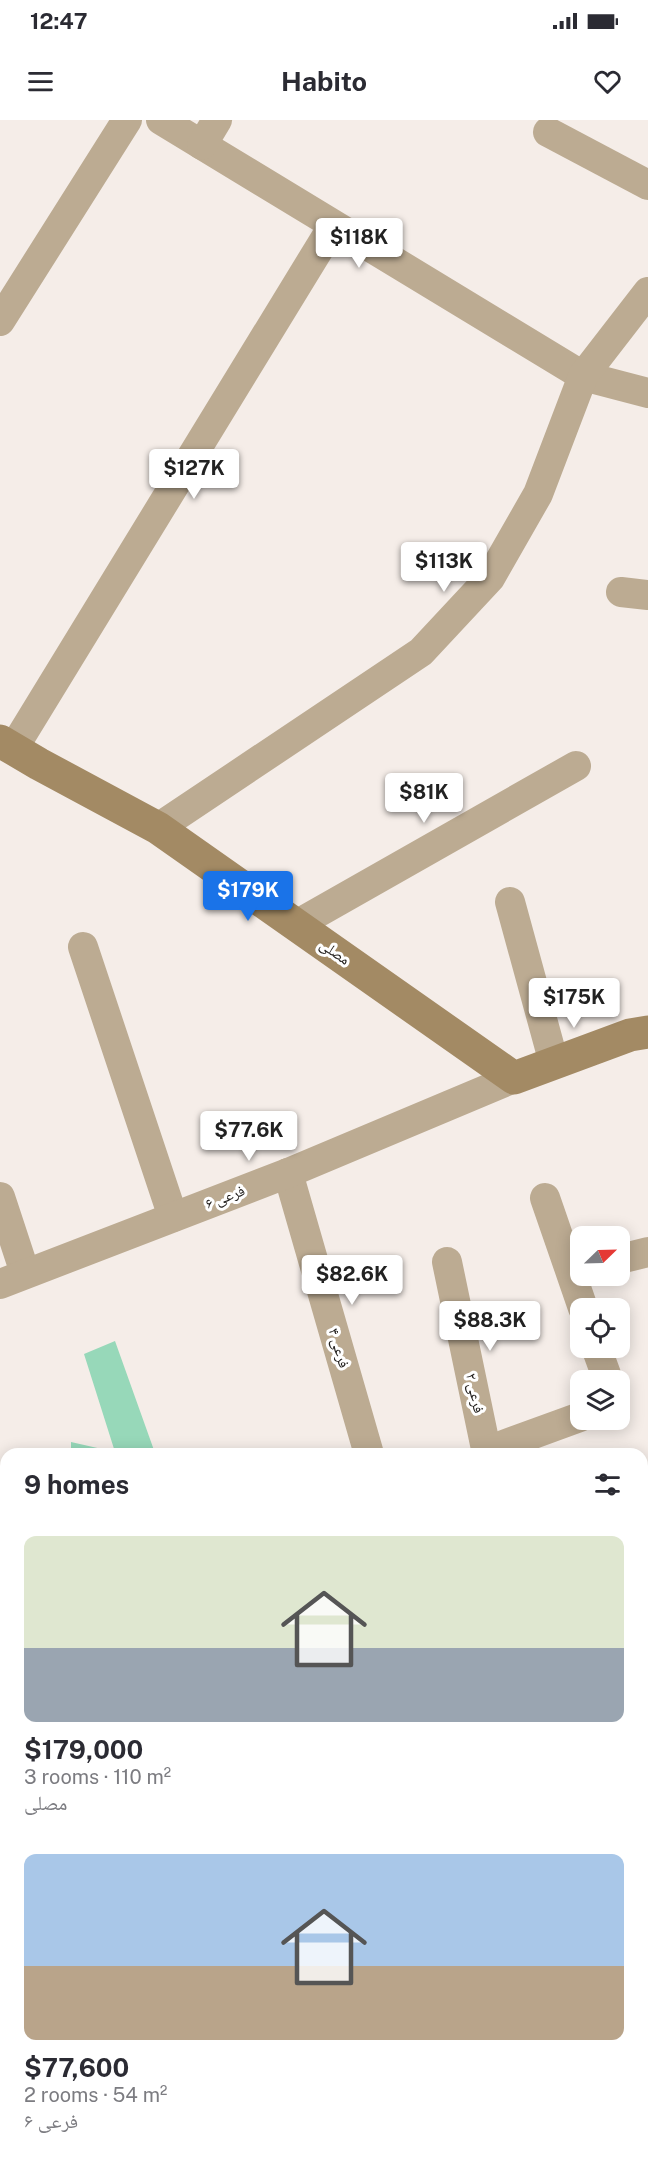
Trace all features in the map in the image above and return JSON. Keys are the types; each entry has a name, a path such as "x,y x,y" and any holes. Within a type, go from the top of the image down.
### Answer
{"street":[{"path":"0,321 127,120"},
{"path":"161,120 583,376 648,393"},
{"path":"202,145 217,120"},
{"path":"548,132 648,185"},
{"path":"7,745 333,226"},
{"path":"158,828 421,652 490,578 538,494 583,376 648,292"},
{"name":"مصلی","path":"7,745 158,828 514,1078"},
{"path":"296,925 576,766"},
{"path":"510,902 554,1063"},
{"path":"83,947 173,1217"},
{"path":"514,1078 630,1035 648,1032"},
{"name":"فرعی ۶","path":"12,1279 288,1173 514,1078"},
{"name":"فرعی ۴","path":"288,1173 367,1448"},
{"path":"0,1197 12,1279"},
{"path":"545,1198 570,1258"},
{"path":"630,1256 648,1252"},
{"name":"فرعی ۲","path":"447,1262 486,1448"},
{"path":"498,1448 570,1421"}],"green space":[{"path":"115,1341 153,1448 114,1448 84,1354"},
{"path":"71,1442 97,1448 71,1448"}]}
